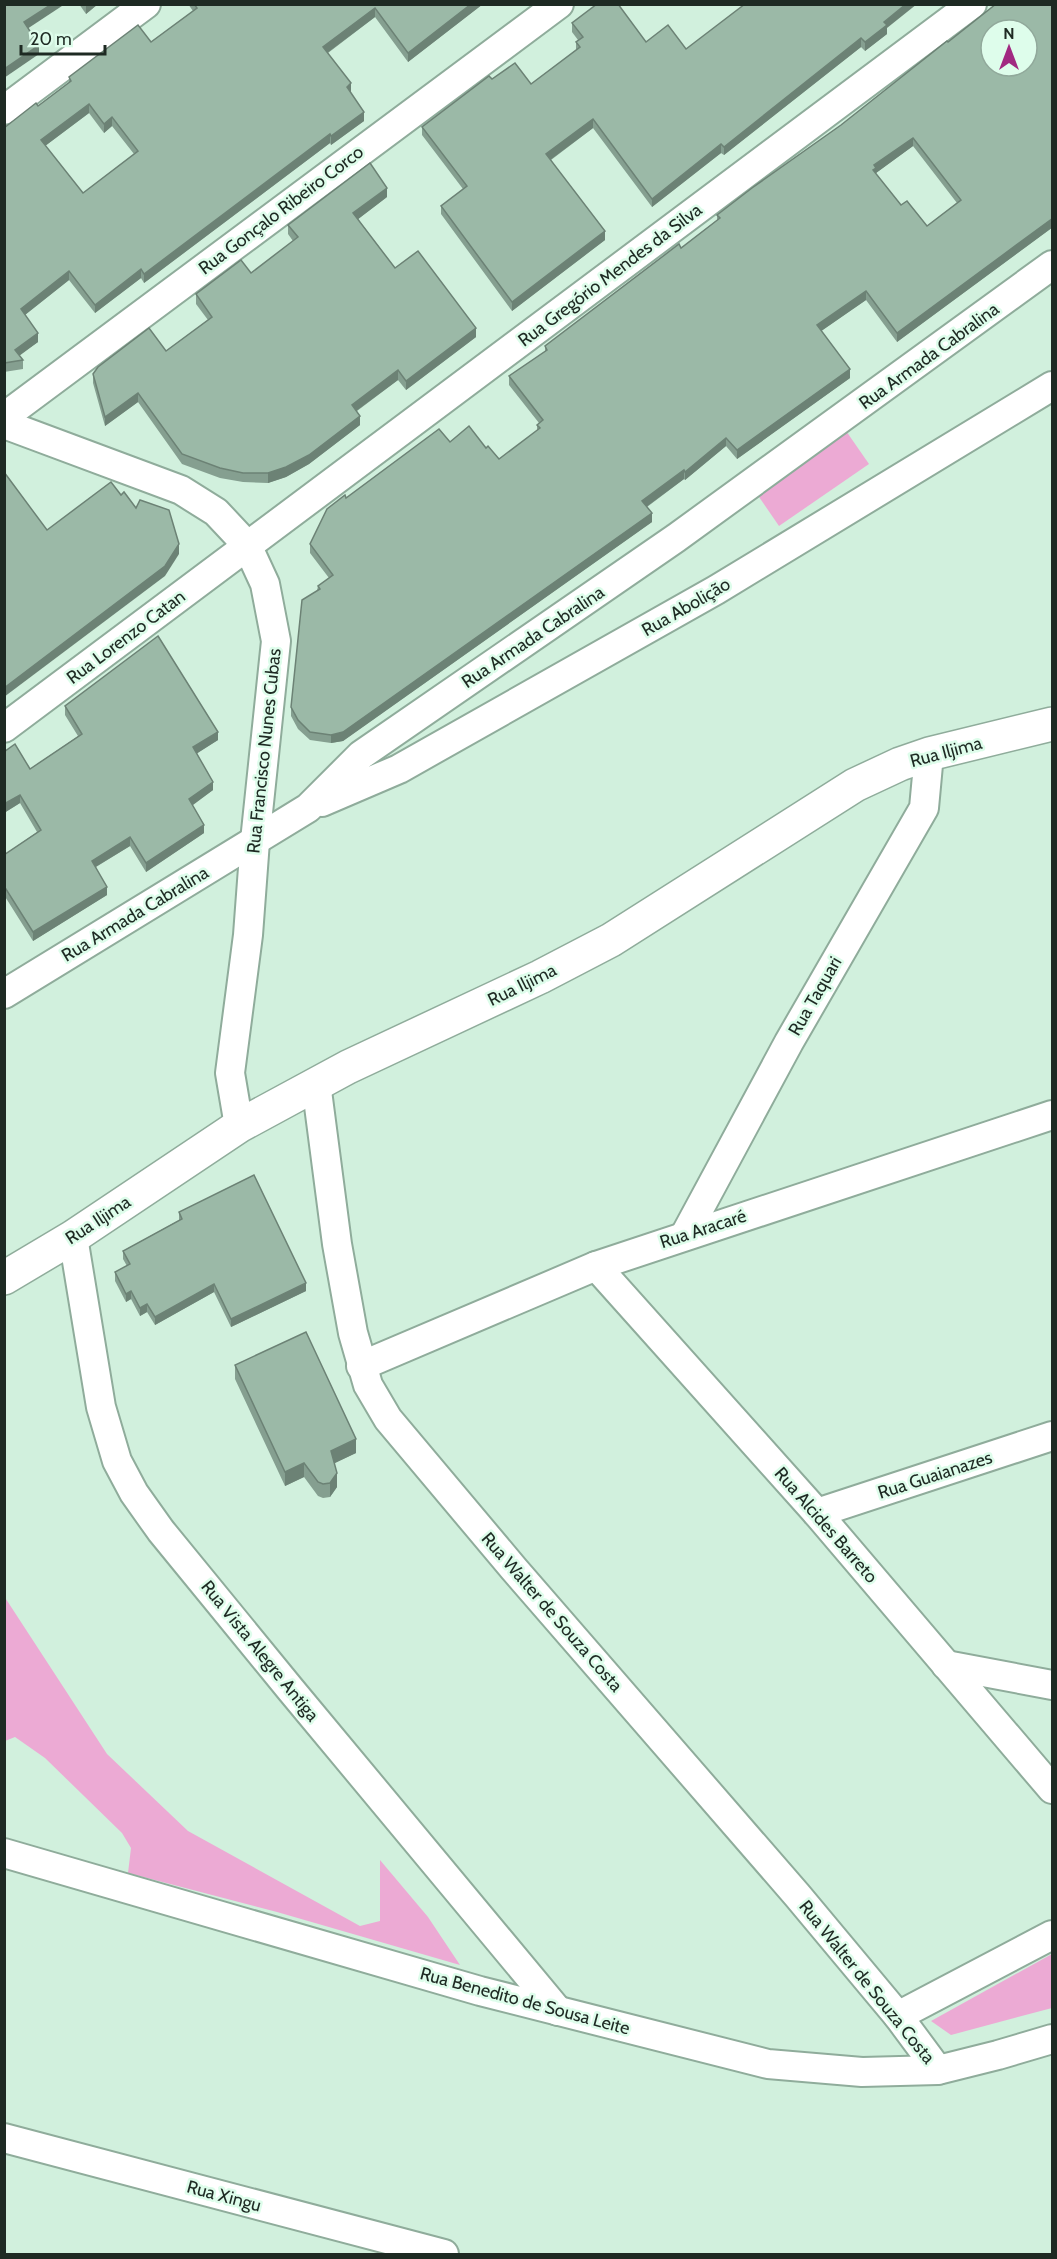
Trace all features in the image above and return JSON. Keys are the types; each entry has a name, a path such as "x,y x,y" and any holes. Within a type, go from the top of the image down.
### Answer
{"main road":[{"name":"Rua Iljima","path":"4,1278 73,1238 239,1126 348,1067 540,977 611,940 855,785 928,754 1053,724"}],"street":[{"path":"4,110 146,4"},
{"name":"Rua Gonçalo Ribeiro Corco","path":"4,417 559,4"},
{"name":"Rua Gregório Mendes da Silva","path":"247,545 972,4"},
{"name":"Rua Armada Cabralina","path":"4,994 308,808 361,755 676,538 1053,265"},
{"name":"Rua Abolição","path":"308,808 399,769 706,596 1053,386"},
{"name":"Rua Francisco Nunes Cubas","path":"4,424 181,490 216,512 247,545 265,584 276,641 255,841 248,935 230,1073 239,1126"},
{"name":"Rua Lorenzo Catan","path":"4,728 247,545"},
{"name":"Rua Taquari","path":"685,1235 789,1042 924,808 928,754"},
{"name":"Rua Walter de Souza Costa","path":"316,1083 337,1244 353,1333 368,1385 388,1419 898,2016 938,2070"},
{"name":"Rua Aracaré","path":"361,1366 596,1266 1053,1115"},
{"name":"Rua Vista Alegre Antiga","path":"73,1238 101,1407 117,1461 134,1493 161,1531 276,1672 558,2011"},
{"name":"Rua Alcides Barreto","path":"596,1266 817,1513 1053,1789"},
{"name":"Rua Guaianazes","path":"817,1513 1053,1436"},
{"path":"946,1665 1053,1685"},
{"name":"Rua Benedito de Sousa Leite","path":"4,1853 480,1991 768,2064 862,2072 938,2070 1053,2039"},
{"path":"898,2016 1053,1935"},
{"name":"Rua Xingu","path":"4,2138 444,2254"}],"shaded area":[{"path":"844,428 869,464 779,526 755,491"},
{"path":"4,1596 107,1754 188,1831 360,1926 380,1921 380,1860 428,1917 460,1965 277,1912 128,1873 131,1848 122,1833 45,1758 15,1737 5,1741"},
{"path":"1052,1954 1052,2008 951,2035 931,2021"}],"building":[{"path":"4,4 52,4 24,22 39,45 4,69"},
{"path":"194,4 471,4 408,53 375,8 323,47 351,83 347,87 364,112 331,136 330,134 144,274 141,269 95,305 69,271 21,309 38,333 15,350 23,360 4,363 4,128 36,103 38,106 71,81 69,77 138,25 151,42 197,8","holes":["89,104 104,124 112,117 138,151 83,193 41,140"]},
{"path":"597,4 618,4 646,42 668,25 686,49 745,4 906,4 884,22 887,25 865,42 861,38 724,147 721,144 652,199 593,119 546,154 605,231 512,302 441,206 467,186 422,127 489,76 492,79 515,63 531,84 580,47 576,42 583,37 572,23"},
{"path":"996,4 1053,4 1053,218 897,333 866,291 817,325 850,369 737,450 726,438 685,472 684,470 642,501 652,513 343,732 331,735 310,732 298,720 291,707 302,600 320,589 318,586 333,575 310,544 327,509 345,495 346,498 439,429 450,442 469,426 486,448 488,446 499,459 540,428 537,425 543,420 509,376 547,350 545,346 679,244 681,248 720,218 717,215 841,125","holes":["913,138 961,200 927,226 907,201 901,205 873,170 876,168 874,165"]},
{"path":"370,163 387,188 353,213 395,268 418,251 476,328 406,381 398,370 352,405 360,416 309,455 268,473 243,473 220,468 182,454 138,393 105,417 93,374 98,367 149,328 166,351 212,317 196,294 241,260 251,273 298,237 288,225"},
{"path":"4,472 47,530 111,482 121,495 124,492 136,508 140,500 169,510 179,544 165,566 4,688"},
{"path":"158,636 218,732 193,747 213,782 189,799 204,825 146,863 130,837 92,861 107,887 33,932 4,886 4,855 41,830 20,795 4,804 4,752 15,744 30,769 82,734 65,706"},
{"path":"254,1175 306,1283 231,1319 214,1284 155,1317 147,1304 140,1308 131,1291 126,1294 115,1272 130,1264 123,1251 182,1219 179,1212"},
{"path":"306,1332 356,1439 331,1451 337,1473 330,1483 323,1484 318,1482 304,1463 285,1472 235,1365"}]}
